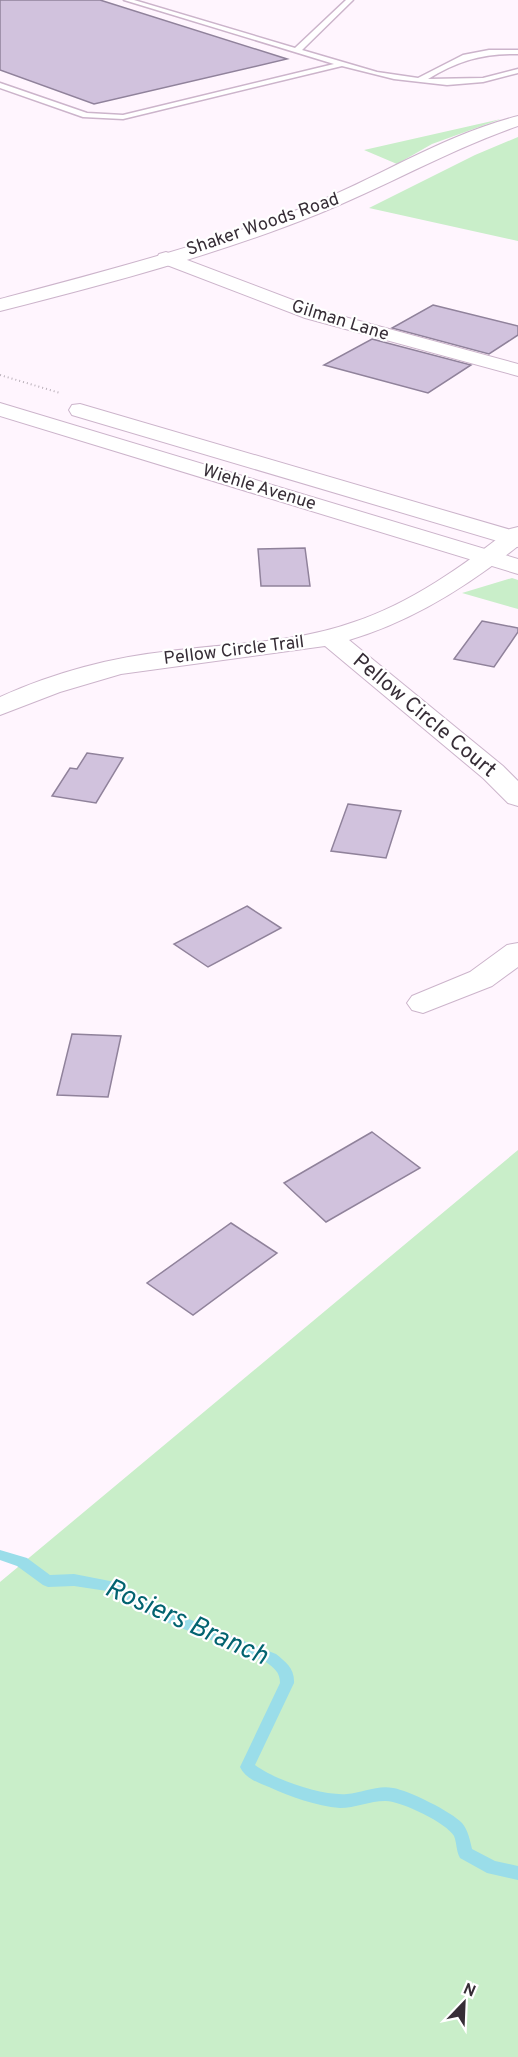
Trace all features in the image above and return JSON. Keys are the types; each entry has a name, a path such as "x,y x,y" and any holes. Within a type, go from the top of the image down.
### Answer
{"street":[{"name":"Shaker Woods Road","path":"0,305 166,258 308,211 359,190 440,150 518,121"},
{"name":"Gilman Lane","path":"166,258 312,314 518,370"},
{"name":"Wiehle Avenue","path":"64,405 516,538"},
{"name":"Wiehle Avenue","path":"0,410 518,567"},
{"name":"Pellow Circle Trail","path":"0,706 93,673 163,660 250,652 363,628 393,616 516,538"},
{"name":"Pellow Circle Court","path":"329,637 493,772 518,797"},
{"path":"423,1003 481,979 518,952"}],"lane":[{"path":"127,0 376,75 419,81 460,82 487,80 518,71"},
{"path":"296,51 350,0"},
{"path":"419,81 454,59 473,52 491,50 518,52"},
{"path":"0,85 86,115 123,117 342,64"}],"green space":[{"path":"501,119 432,144 397,164 364,150"},
{"path":"518,137 518,241 369,208 475,155"},
{"path":"512,578 518,580 518,609 462,593"},
{"path":"518,1150 518,2057 0,2057 0,1582"}],"building":[{"path":"0,0 100,0 287,59 94,104 0,70"},
{"path":"433,305 518,326 518,335 489,354 392,328"},
{"path":"372,339 471,365 428,393 324,365"},
{"path":"305,548 310,586 261,586 258,549"},
{"path":"482,621 518,628 518,632 494,667 454,659"},
{"path":"87,753 123,758 96,803 52,796 70,768 77,769"},
{"path":"348,804 401,811 386,858 331,851"},
{"path":"247,906 281,928 208,967 174,944"},
{"path":"72,1034 121,1036 108,1097 57,1095"},
{"path":"372,1132 420,1168 326,1222 284,1183"},
{"path":"231,1223 277,1253 193,1315 147,1283"}],"waterway":[{"name":"Rosiers Branch","path":"0,1555 22,1562 48,1581 74,1580 110,1586 159,1613 271,1658 285,1671 287,1683 247,1767 277,1784 332,1800 347,1801 385,1794 404,1798 435,1813 456,1827 465,1853 492,1868 518,1873"}]}
